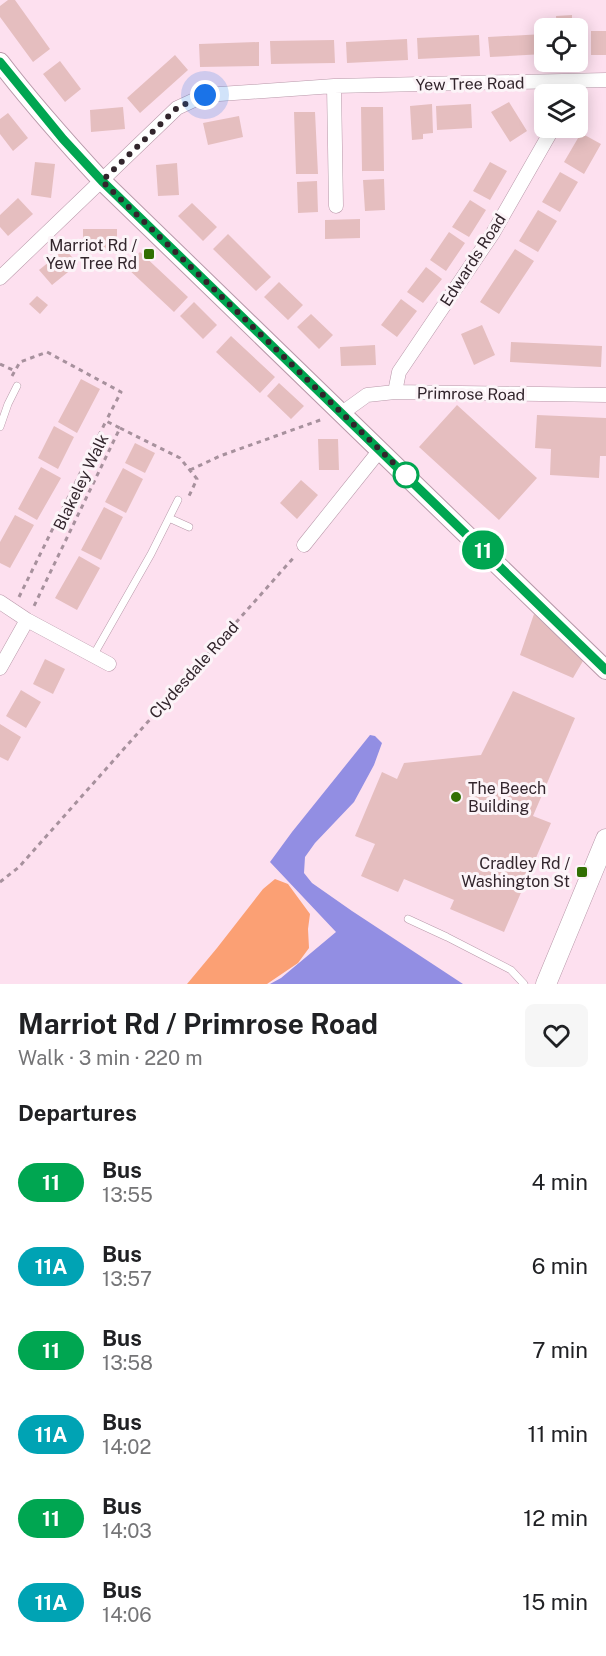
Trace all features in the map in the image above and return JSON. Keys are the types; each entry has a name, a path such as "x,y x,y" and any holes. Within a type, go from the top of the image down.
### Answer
{"main road":[{"path":"546,984 601,867 606,839"}],"street":[{"path":"0,62 63,139 102,181 606,670"},
{"name":"Yew Tree Road","path":"0,278 177,108 205,95 334,86 606,80"},
{"path":"334,86 336,206"},
{"name":"Edwards Road","path":"395,393 399,372 493,233 547,138"},
{"name":"Primrose Road","path":"342,413 367,395 395,393 606,395"},
{"path":"304,545 380,450"},
{"path":"0,602 27,620 109,664"},
{"path":"0,668 27,620"}],"lane":[{"path":"0,427 17,386"},
{"path":"0,401 8,404"},
{"path":"93,656 151,555 178,500"},
{"path":"170,518 189,527"},
{"path":"408,919 511,970 524,984"}],"path":[{"path":"10,381 20,362 47,352 121,392 106,421"},
{"path":"0,364 15,371"},
{"path":"190,470 220,456 342,413"},
{"name":"Blakeley Walk","path":"13,610 106,421 120,428 27,620"},
{"path":"120,428 180,458 190,470 196,479 187,501 178,500"},
{"name":"Clydesdale Road","path":"0,882 19,867 304,545"}],"shaded area":[{"path":"370,735 375,736 382,743 374,765 354,802 315,843 305,857 304,873 312,883 352,911 463,984 270,984 281,978 336,932 270,862"},
{"path":"275,879 288,884 310,914 309,948 298,963 267,984 187,984 263,889"}],"building":[{"path":"8,0 15,0 50,49 33,62 0,17 0,6"},
{"path":"572,15 572,18 556,18 556,16"},
{"path":"591,31 606,31 606,55 591,55"},
{"path":"479,35 480,56 418,59 417,38"},
{"path":"534,35 534,55 490,57 488,37"},
{"path":"407,39 408,60 347,63 346,42"},
{"path":"334,40 335,63 271,64 270,41"},
{"path":"259,42 259,66 200,67 199,44"},
{"path":"175,55 188,70 140,113 127,98"},
{"path":"60,61 81,89 65,102 43,74"},
{"path":"509,102 527,131 510,142 491,112"},
{"path":"432,104 433,133 423,134 423,139 412,140 410,106"},
{"path":"471,104 472,128 437,130 436,106"},
{"path":"123,107 125,129 91,132 90,110"},
{"path":"361,107 383,107 384,171 362,171"},
{"path":"294,112 315,112 318,174 296,174"},
{"path":"8,113 28,138 13,151 0,134 0,119"},
{"path":"239,116 243,137 208,145 203,123"},
{"path":"588,137 601,144 584,174 564,162 578,138"},
{"path":"35,162 55,164 51,198 31,195"},
{"path":"490,162 507,171 490,200 473,191"},
{"path":"177,163 179,195 158,196 156,165"},
{"path":"560,172 578,182 560,212 542,202"},
{"path":"384,179 385,210 365,211 363,180"},
{"path":"317,181 318,212 298,213 297,182"},
{"path":"18,198 33,214 8,236 0,227 0,215"},
{"path":"470,200 486,210 469,237 452,227"},
{"path":"192,203 217,227 203,241 178,216"},
{"path":"538,210 557,221 538,252 519,241"},
{"path":"360,219 360,238 325,239 325,220"},
{"path":"83,229 117,229 117,250 83,250"},
{"path":"449,232 465,243 446,271 430,260"},
{"path":"228,234 271,277 256,291 213,249"},
{"path":"65,249 78,264 52,285 39,270"},
{"path":"515,249 534,261 499,314 480,302"},
{"path":"140,252 188,297 174,312 126,267"},
{"path":"426,267 442,279 423,303 407,292"},
{"path":"279,282 303,305 288,320 264,297"},
{"path":"37,296 48,305 40,314 29,304"},
{"path":"401,299 417,311 397,337 381,325"},
{"path":"194,302 217,325 203,339 180,316"},
{"path":"311,314 333,335 319,349 297,327"},
{"path":"482,325 495,355 474,365 461,334"},
{"path":"231,336 275,377 260,393 216,352"},
{"path":"511,342 602,346 601,367 510,362"},
{"path":"375,345 376,365 341,366 340,347"},
{"path":"81,379 100,389 77,433 58,422"},
{"path":"279,383 304,406 291,419 267,396"},
{"path":"457,405 537,478 499,520 419,447"},
{"path":"537,415 606,418 606,456 600,456 599,478 550,475 551,449 535,448"},
{"path":"54,426 74,437 58,469 38,458"},
{"path":"318,439 338,439 339,470 319,470"},
{"path":"135,443 155,453 145,473 125,463"},
{"path":"41,467 61,478 37,520 18,509"},
{"path":"123,468 143,479 126,513 105,502"},
{"path":"301,480 318,495 297,519 280,503"},
{"path":"104,507 123,517 101,560 81,550"},
{"path":"15,515 34,525 10,568 0,563 0,542"},
{"path":"79,556 100,568 77,610 55,598"},
{"path":"534,614 583,661 573,678 520,655"},
{"path":"45,659 65,669 53,694 33,684"},
{"path":"21,690 41,702 26,728 6,716"},
{"name":"The Beech Building","path":"513,691 575,718 533,816 551,823 504,932 450,909 454,900 404,879 398,892 361,876 375,844 355,836 382,772 397,779 404,763 481,755"},
{"path":"0,724 21,737 8,761 0,757"}],"bus line":[{"name":"11","path":"0,62 63,139 102,181 606,670"}],"place":[{"name":"Marriot Rd / Yew Tree Rd","path":"149,254"},
{"name":"The Beech Building","path":"456,797"},
{"name":"Cradley Rd / Washington St","path":"582,872"}],"route":[{"path":"205,95 177,108 102,181 410,479 406,475"}]}
